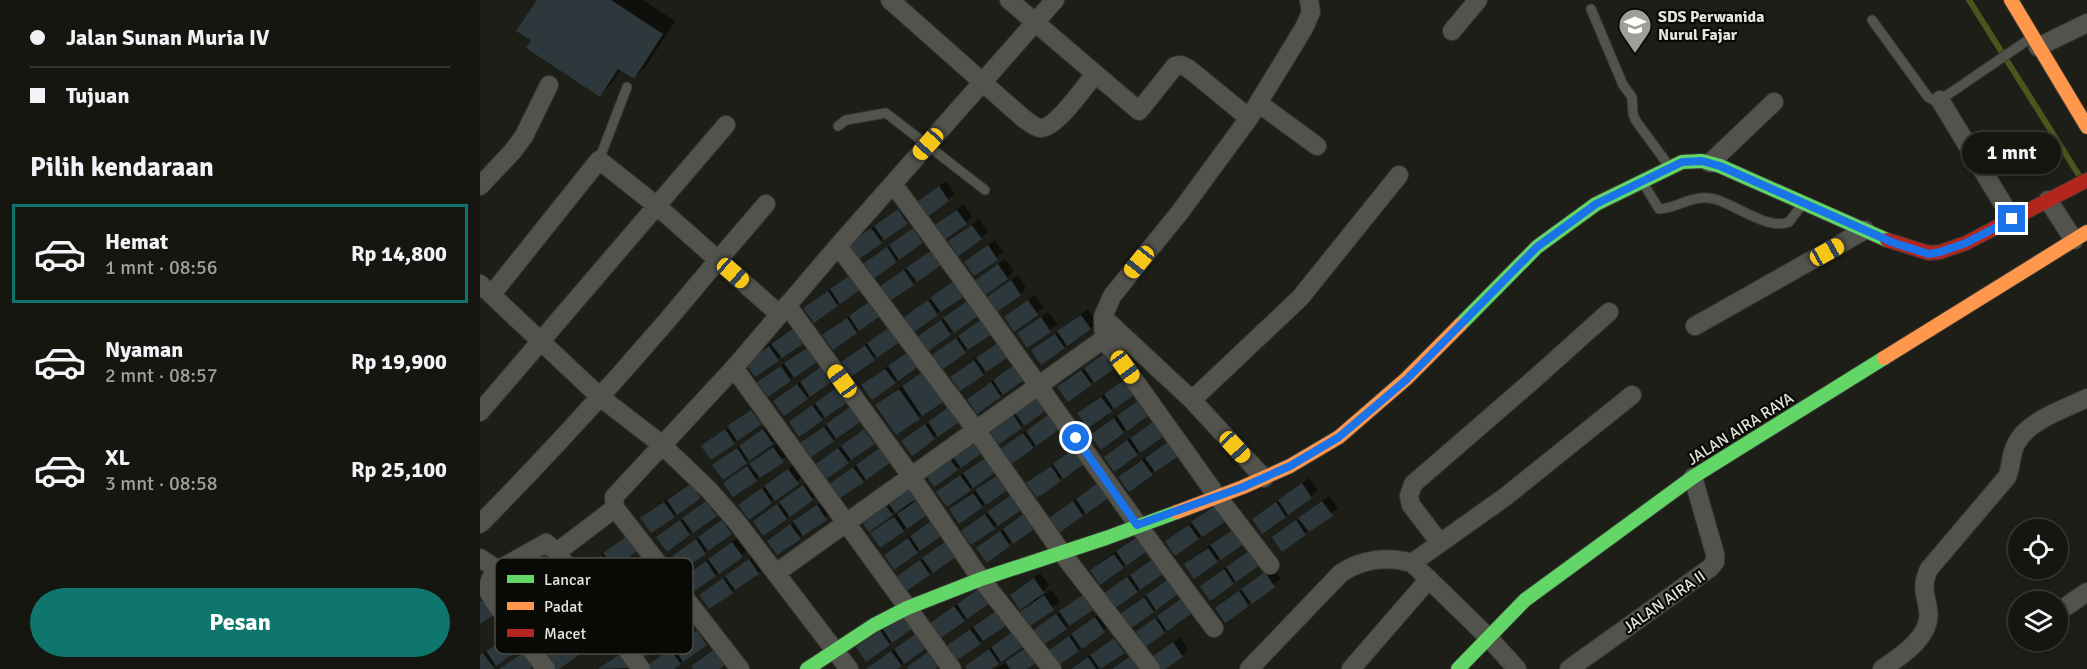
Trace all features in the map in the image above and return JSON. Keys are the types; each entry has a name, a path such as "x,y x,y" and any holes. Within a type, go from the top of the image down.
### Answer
{"street":[{"path":"890,0 1032,125 1044,128 1051,124 1095,74"},
{"path":"1009,0 1139,111 1175,66 1181,65 1253,110 1317,146"},
{"path":"654,558 615,508 614,497 734,368 1054,0"},
{"path":"1270,565 1104,342 1103,317 1112,296 1180,212 1253,110 1304,28 1311,12 1309,0"},
{"path":"1452,31 1478,0"},
{"path":"2011,0 2030,43 2087,127"},
{"path":"2030,43 2087,22"},
{"path":"480,186 524,136 549,86"},
{"path":"1940,100 2012,219"},
{"path":"1710,163 1774,102"},
{"path":"480,412 726,125"},
{"path":"849,669 715,497 661,444 600,397 484,289 599,160 657,206 718,260 783,310 911,476 981,579 1052,669"},
{"path":"807,669 874,625 907,608 981,579 1062,553 1217,496 1290,466 1339,437 1406,380 1537,247 1596,204 1682,162 1710,163 1864,230 1929,254 1966,243 2087,180"},
{"path":"1192,400 1300,298 1399,175"},
{"path":"892,184 975,294 1137,525 1214,628"},
{"path":"2048,200 2077,238"},
{"path":"480,524 600,397 766,204"},
{"path":"1695,326 1864,230"},
{"name":"JALAN AIRA RAYA","path":"1458,669 1525,600 1693,477 2077,238"},
{"path":"838,246 976,430 1062,553 1151,669"},
{"path":"1440,543 1411,505 1409,496 1413,484 1609,312"},
{"path":"1103,317 1192,400 1264,478"},
{"path":"776,573 1098,344 1104,342"},
{"path":"734,368 952,669"},
{"path":"1412,563 1505,497 1632,395"},
{"path":"1882,669 1908,649 1925,629 1929,617 1923,592 1929,569 2007,477 2015,445 2024,433 2033,425 2087,398"},
{"name":"JALAN AIRA II","path":"1569,669 1710,568 1715,562 1715,554 1693,477"},
{"path":"558,552 615,508"},
{"path":"519,558 546,543 562,558"},
{"path":"480,558 495,568"},
{"path":"1249,669 1341,573 1354,564 1364,561 1399,559 1412,563 1488,637 1517,669"},
{"path":"495,573 484,592 495,603"},
{"path":"1351,669 1429,579"},
{"path":"2068,605 2087,592"},
{"path":"693,608 740,669"},
{"path":"534,654 546,669"},
{"path":"630,654 641,669"}],"lane":[{"path":"1591,9 1623,85 1632,97 1636,121 1671,168"},
{"path":"1872,20 1928,97 1933,100 1940,100 1987,66 2030,43"},
{"path":"599,160 627,87"},
{"path":"838,126 846,120 886,113 985,190"},
{"path":"1642,182 1659,209 1703,197 1718,200 1774,225 1789,222 1803,203"}],"building":[{"path":"537,0 611,0 663,34 634,79 618,69 600,97 526,48 531,40 516,31"},
{"path":"939,186 949,201 926,218 915,203"},
{"path":"898,209 908,224 884,240 874,226"},
{"path":"957,210 967,224 943,241 933,226"},
{"path":"972,225 982,239 958,256 948,241"},
{"path":"871,228 882,243 858,260 848,245"},
{"path":"913,228 923,243 899,260 889,245"},
{"path":"988,245 998,260 974,276 964,262"},
{"path":"887,247 897,262 873,279 863,264"},
{"path":"930,251 941,265 917,282 906,268"},
{"path":"998,264 1008,279 984,296 974,281"},
{"path":"904,270 914,285 890,301 880,286"},
{"path":"854,272 864,287 840,304 830,289"},
{"path":"1011,280 1021,295 997,312 987,297"},
{"path":"954,281 965,296 941,312 930,298"},
{"path":"828,291 838,306 814,323 803,308"},
{"path":"873,299 883,314 859,331 849,316"},
{"path":"928,300 938,315 914,332 904,317"},
{"path":"1028,300 1038,315 1014,332 1004,317"},
{"path":"967,301 978,316 954,333 943,318"},
{"path":"1081,315 1091,329 1067,346 1057,331"},
{"path":"1041,317 1051,332 1027,348 1017,333"},
{"path":"847,318 857,333 833,350 822,335"},
{"path":"982,319 992,334 968,350 958,336"},
{"path":"941,320 951,335 927,352 917,337"},
{"path":"891,326 901,341 877,358 867,343"},
{"path":"795,327 806,342 782,358 771,344"},
{"path":"1055,334 1065,348 1041,365 1031,350"},
{"path":"956,338 966,353 942,370 932,355"},
{"path":"1000,341 1010,356 986,372 976,358"},
{"path":"865,345 875,360 851,377 841,362"},
{"path":"769,346 779,361 755,377 745,363"},
{"path":"808,347 818,361 794,378 784,363"},
{"path":"912,349 922,364 898,381 888,366"},
{"path":"1108,351 1118,366 1094,383 1084,368"},
{"path":"974,360 984,375 960,391 950,377"},
{"path":"1017,363 1027,378 1003,395 993,380"},
{"path":"823,365 834,380 810,397 800,382"},
{"path":"781,366 791,381 768,397 757,382"},
{"path":"885,369 896,383 872,400 861,385"},
{"path":"925,370 946,400 922,416 902,386"},
{"path":"1081,370 1092,385 1068,402 1057,387"},
{"path":"1128,377 1138,392 1114,409 1104,394"},
{"path":"991,382 1001,397 977,414 967,399"},
{"path":"797,384 808,399 784,416 773,401"},
{"path":"839,386 849,401 825,418 815,403"},
{"path":"899,389 920,419 896,435 875,405"},
{"path":"1038,394 1048,409 1024,426 1014,411"},
{"path":"1101,397 1112,411 1088,428 1077,413"},
{"path":"1140,399 1151,414 1127,431 1117,416"},
{"path":"812,405 823,420 799,437 789,422"},
{"path":"951,405 962,420 938,437 928,422"},
{"path":"850,407 860,422 836,439 826,424"},
{"path":"751,410 762,424 737,441 727,426"},
{"path":"1012,413 1022,428 998,445 988,430"},
{"path":"1049,414 1060,429 1036,446 1026,431"},
{"path":"1114,418 1124,433 1101,450 1090,435"},
{"path":"1154,421 1164,436 1140,453 1130,438"},
{"path":"925,424 935,439 912,456 901,441"},
{"path":"824,427 834,441 810,458 800,443"},
{"path":"725,429 735,444 711,460 701,446"},
{"path":"763,429 773,444 749,461 739,446"},
{"path":"864,429 875,444 851,460 841,446"},
{"path":"1023,433 1034,448 1010,465 999,450"},
{"path":"974,437 985,451 961,468 950,453"},
{"path":"1127,440 1138,455 1114,472 1104,457"},
{"path":"1169,441 1179,456 1155,472 1145,458"},
{"path":"773,447 784,462 760,478 749,464"},
{"path":"1076,447 1087,462 1063,479 1053,464"},
{"path":"737,448 747,463 723,480 712,465"},
{"path":"838,448 849,463 825,480 814,465"},
{"path":"879,448 890,463 866,480 856,465"},
{"path":"948,456 958,470 934,487 924,472"},
{"path":"987,457 997,471 973,488 963,473"},
{"path":"1142,460 1153,475 1129,492 1118,477"},
{"path":"747,466 757,481 733,497 723,483"},
{"path":"1051,466 1061,481 1037,498 1026,483"},
{"path":"853,467 864,482 840,498 829,484"},
{"path":"788,469 799,484 775,501 764,486"},
{"path":"999,474 1009,489 986,505 975,490"},
{"path":"960,475 971,490 947,507 936,492"},
{"path":"909,482 919,497 895,513 885,498"},
{"path":"1099,482 1110,497 1086,514 1076,499"},
{"path":"691,483 701,498 677,515 667,500"},
{"path":"1302,483 1312,498 1288,515 1278,500"},
{"path":"803,485 813,500 790,517 779,502"},
{"path":"762,488 772,503 749,520 738,505"},
{"path":"973,493 983,507 959,524 949,509"},
{"path":"1011,495 1021,510 998,526 987,512"},
{"path":"920,498 931,512 907,529 897,514"},
{"path":"706,501 717,516 693,533 682,518"},
{"path":"882,501 893,515 869,532 858,517"},
{"path":"1073,501 1083,516 1059,533 1049,518"},
{"path":"1322,501 1333,516 1309,532 1298,518"},
{"path":"664,502 675,517 651,533 640,518"},
{"path":"1276,502 1286,517 1262,534 1252,519"},
{"path":"777,504 787,519 763,536 753,521"},
{"path":"817,505 827,520 803,536 793,521"},
{"path":"1215,506 1226,521 1202,537 1191,522"},
{"path":"1026,512 1037,527 1013,544 1003,529"},
{"path":"985,514 995,529 971,545 961,531"},
{"path":"894,517 904,531 880,548 870,533"},
{"path":"934,519 944,534 920,551 910,536"},
{"path":"680,520 690,535 667,552 656,537"},
{"path":"722,520 732,534 708,551 698,537"},
{"path":"1296,520 1306,535 1282,552 1272,537"},
{"path":"790,524 801,539 777,555 767,541"},
{"path":"1189,525 1199,539 1175,556 1165,541"},
{"path":"1234,529 1245,543 1221,560 1210,545"},
{"path":"1000,531 1010,546 987,563 976,548"},
{"path":"1140,535 1150,549 1126,566 1116,551"},
{"path":"627,536 637,551 627,558 606,558 603,553"},
{"path":"908,538 918,553 894,570 884,555"},
{"path":"696,539 706,554 693,563 693,558 673,558 672,556"},
{"path":"946,541 957,556 933,573 922,558"},
{"path":"732,542 743,557 719,574 708,559"},
{"path":"1208,548 1218,562 1194,579 1184,564"},
{"path":"1250,550 1260,565 1236,582 1226,567"},
{"path":"544,553 548,558 537,558"},
{"path":"1114,554 1124,568 1100,585 1090,570"},
{"path":"1154,558 1164,573 1140,590 1130,575"},
{"path":"749,559 759,574 735,590 725,576"},
{"path":"920,560 930,575 906,591 896,577"},
{"path":"706,561 716,576 693,592 693,570"},
{"path":"1224,569 1234,584 1210,601 1200,586"},
{"path":"1265,572 1275,587 1252,604 1241,589"},
{"path":"1127,577 1138,592 1114,609 1103,594"},
{"path":"723,578 733,593 709,609 699,595"},
{"path":"1034,578 1044,593 1020,610 1010,595"},
{"path":"1170,578 1180,593 1156,610 1146,595"},
{"path":"981,587 991,602 967,619 957,604"},
{"path":"1239,591 1249,606 1225,623 1215,608"},
{"path":"1044,595 1054,610 1030,626 1020,612"},
{"path":"1083,595 1093,610 1069,626 1059,611"},
{"path":"1144,597 1154,612 1130,629 1120,614"},
{"path":"486,598 495,614 480,624 480,602"},
{"path":"1181,599 1191,614 1167,631 1157,616"},
{"path":"954,606 965,621 941,638 930,623"},
{"path":"997,610 1007,625 983,641 973,627"},
{"path":"906,611 916,626 892,643 882,628"},
{"path":"1056,614 1067,629 1043,645 1032,631"},
{"path":"1095,617 1105,632 1082,649 1071,634"},
{"path":"1155,618 1165,633 1141,650 1131,635"},
{"path":"970,629 981,644 957,660 946,646"},
{"path":"697,630 707,645 683,662 678,654 693,654 693,633"},
{"path":"880,630 890,645 866,662 856,647"},
{"path":"1015,630 1025,645 1001,662 991,647"},
{"path":"918,632 928,647 904,664 894,649"},
{"path":"1069,636 1079,651 1055,668 1045,653"},
{"path":"1114,638 1125,653 1100,669 1090,655"},
{"path":"1173,642 1183,657 1165,669 1156,669 1149,659"},
{"path":"495,645 495,654 513,654 496,666 486,651"},
{"path":"1029,646 1039,661 1027,669 1010,669 1005,662"},
{"path":"715,649 726,664 719,669 693,669 691,666"},
{"path":"989,649 999,664 991,669 967,669 965,666"},
{"path":"931,650 941,665 935,669 909,669 907,667"},
{"path":"891,651 902,666 897,669 866,669"},
{"path":"483,653 494,668 480,669 480,655"},
{"path":"521,654 532,667 530,669 499,669"},
{"path":"548,654 579,655 559,669 553,669 544,657"},
{"path":"620,654 631,668 598,669"},
{"path":"638,654 649,654 642,659"},
{"path":"663,654 674,654 681,664 674,669 649,669 647,666"},
{"path":"1132,655 1143,669 1112,669"},
{"path":"1088,657 1096,669 1071,669"}],"waterway":[{"path":"1969,0 2080,177"}],"traffic: fast":[{"path":"1460,325 1537,247 1596,204 1682,162 1702,161 1720,166 1887,240"},
{"path":"1458,669 1525,600 1693,477 1884,358"},
{"path":"807,669 874,625 907,608 981,579 1177,512"}],"traffic: slow":[{"path":"2011,0 2087,127"},
{"path":"1884,358 2087,232"},
{"path":"1177,512 1290,466 1339,437 1406,379 1460,325"}],"traffic: jam":[{"path":"1887,240 1929,253 1940,252 1966,243 2087,180"}],"place":[{"name":"SDS Perwanida Nurul Fajar","path":"1635,54"}],"route":[{"path":"1076,438 1137,525 1243,487 1290,466 1339,437 1406,380 1513,270 1556,232 1596,204 1682,162 1702,161 1720,166 1894,243 1929,254 1966,243 2012,219"}]}
